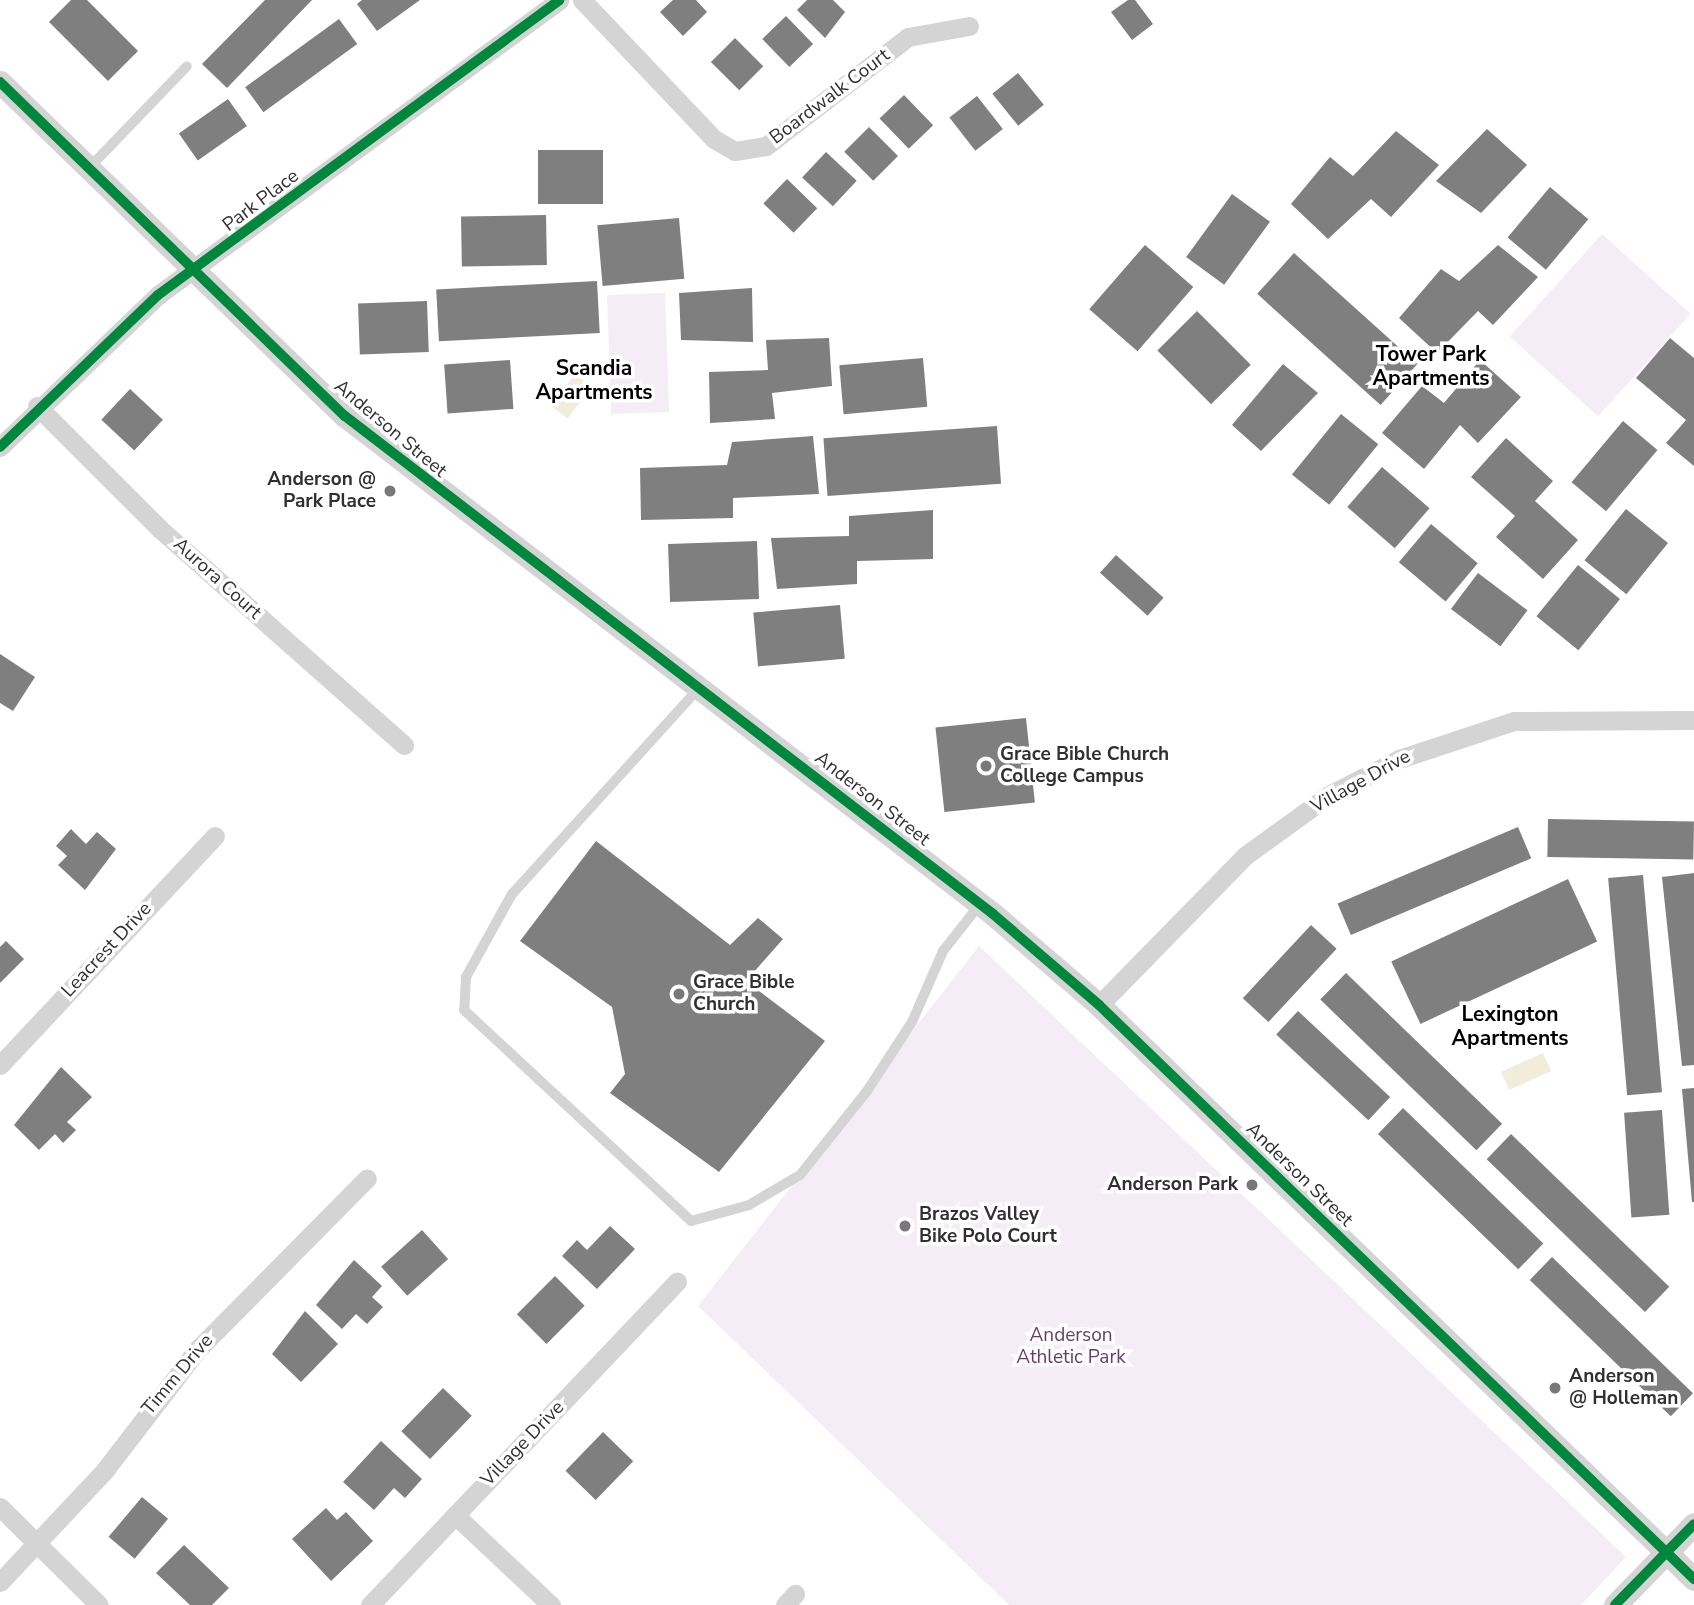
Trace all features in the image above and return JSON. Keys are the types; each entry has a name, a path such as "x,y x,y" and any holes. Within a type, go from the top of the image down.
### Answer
{"street":[{"name":"Park Place","path":"0,447 37,406 129,318 559,0"},
{"name":"Boardwalk Court","path":"582,0 714,139 736,151 766,146 908,37 969,26"},
{"name":"Anderson Street","path":"0,82 345,416 980,904 1099,1005 1662,1554 1694,1579"},
{"name":"Aurora Court","path":"37,406 160,529 404,745"},
{"name":"Village Drive","path":"1099,1005 1246,855 1329,795 1399,759 1514,721 1608,715 1694,720"},
{"name":"Leacrest Drive","path":"0,1065 215,836"},
{"name":"Timm Drive","path":"0,1582 105,1471 198,1349 367,1178"},
{"name":"Village Drive","path":"370,1605 677,1282"},
{"path":"0,1507 99,1605"},
{"path":"455,1515 551,1605"},
{"path":"1615,1605 1694,1524"}],"lane":[{"path":"88,168 187,66"},
{"path":"699,688 512,894 466,977 464,1010 691,1221 749,1205 800,1175 867,1091 912,1022 943,951 980,904"}],"green space":[{"path":"1602,234 1690,314 1598,416 1510,337"},
{"path":"665,293 669,412 611,414 607,295"},
{"name":"Anderson Athletic Park","path":"979,946 1626,1557 1581,1605 1009,1605 698,1306"}],"shaded area":[{"path":"575,374 592,387 568,419 551,406"},
{"path":"1543,1053 1551,1071 1509,1090 1501,1072"}],"building":[{"path":"71,0 87,0 138,51 108,81 49,22"},
{"path":"265,0 312,0 227,88 202,64"},
{"path":"362,0 420,0 377,31 357,4"},
{"path":"673,0 696,0 707,12 683,36 660,12"},
{"path":"807,0 833,0 845,12 825,38 797,10"},
{"path":"1128,0 1135,0 1153,24 1132,40 1111,12"},
{"path":"786,16 813,44 789,67 762,39"},
{"path":"339,19 357,44 263,112 245,87"},
{"path":"735,38 763,66 739,90 711,62"},
{"path":"1018,73 1044,105 1018,126 992,94"},
{"path":"904,95 933,125 909,149 880,119"},
{"path":"977,96 1003,129 975,151 949,118"},
{"path":"228,99 247,126 198,160 179,133"},
{"path":"869,127 898,156 873,181 844,152"},
{"path":"1487,129 1527,165 1481,213 1436,181"},
{"path":"1396,131 1439,165 1391,217 1371,199 1328,239 1291,204 1330,157 1353,176"},
{"path":"538,150 603,150 603,204 538,204"},
{"path":"826,152 857,181 833,206 802,178"},
{"path":"787,179 817,208 794,233 763,203"},
{"path":"1550,187 1588,219 1546,270 1508,238"},
{"path":"1232,194 1270,222 1224,285 1186,257"},
{"path":"546,215 547,265 462,266 461,216"},
{"path":"679,218 684,279 603,286 597,225"},
{"path":"1145,245 1193,287 1138,351 1089,309"},
{"path":"1498,245 1538,277 1493,325 1478,311 1437,353 1399,318 1441,269 1459,281"},
{"path":"1294,253 1417,364 1381,405 1257,294"},
{"path":"597,281 600,333 439,341 436,289"},
{"path":"752,288 753,342 681,340 679,293"},
{"path":"427,301 429,352 360,354 358,303"},
{"path":"1197,311 1251,365 1211,404 1157,351"},
{"path":"829,338 832,386 772,393 775,419 710,423 709,372 768,370 766,340"},
{"path":"1670,338 1694,358 1694,466 1666,443 1686,420 1636,378"},
{"path":"923,358 927,407 844,414 839,365"},
{"path":"510,360 513,409 448,413 444,365"},
{"path":"1480,360 1521,397 1478,443 1460,425 1424,469 1382,433 1422,386 1444,403"},
{"path":"1283,364 1318,393 1261,451 1232,425"},
{"path":"130,389 163,420 134,450 101,420"},
{"path":"1341,414 1378,444 1329,505 1292,475"},
{"path":"1623,421 1657,450 1606,511 1572,482"},
{"path":"997,426 1001,484 827,496 823,438"},
{"path":"813,436 819,494 733,498 733,518 641,520 640,468 727,465 732,442"},
{"path":"1506,438 1553,481 1535,501 1578,540 1543,579 1496,537 1515,516 1471,477"},
{"path":"1382,467 1430,508 1395,548 1347,507"},
{"path":"1626,509 1668,543 1626,594 1584,560"},
{"path":"933,510 933,559 857,561 857,584 777,589 771,538 849,536 849,516"},
{"path":"1431,524 1478,563 1446,602 1399,562"},
{"path":"757,541 759,599 670,602 668,544"},
{"path":"1116,555 1164,598 1148,616 1100,573"},
{"path":"1578,565 1620,599 1578,650 1536,616"},
{"path":"1478,573 1528,610 1500,646 1451,609"},
{"path":"840,605 845,659 758,666 753,613"},
{"path":"0,654 35,677 13,711 0,703"},
{"name":"Grace Bible Church College Campus","path":"1026,718 1035,803 944,812 935,728"},
{"path":"1548,819 1694,822 1693,860 1547,857"},
{"path":"1518,827 1531,858 1351,935 1338,904"},
{"path":"71,829 86,844 97,832 116,849 85,890 58,865 67,856 56,846"},
{"name":"Grace Bible Church","path":"596,841 730,945 758,918 783,939 746,981 825,1041 719,1172 610,1093 625,1074 612,1007 520,941"},
{"path":"1694,873 1694,1065 1682,1066 1662,877"},
{"path":"1643,875 1662,1092 1627,1095 1608,878"},
{"path":"1568,879 1597,942 1420,1024 1391,961"},
{"path":"1311,925 1337,949 1268,1022 1243,998"},
{"path":"6,941 24,959 0,983 0,947"},
{"path":"1346,973 1502,1124 1476,1150 1320,1000"},
{"path":"1298,1011 1390,1097 1368,1120 1276,1034"},
{"path":"61,1067 92,1097 67,1122 76,1130 63,1143 55,1134 39,1150 14,1125"},
{"path":"1694,1088 1694,1202 1692,1202 1682,1089"},
{"path":"1403,1108 1543,1243 1518,1269 1378,1134"},
{"path":"1662,1110 1669,1215 1631,1217 1624,1113"},
{"path":"1511,1134 1669,1287 1645,1312 1487,1159"},
{"path":"610,1226 635,1249 597,1289 562,1256 577,1240 587,1250"},
{"path":"422,1230 448,1259 407,1296 381,1267"},
{"path":"1552,1257 1693,1393 1671,1416 1530,1280"},
{"path":"354,1260 382,1286 372,1297 383,1307 367,1324 356,1314 342,1329 316,1305"},
{"path":"555,1276 585,1306 547,1344 517,1314"},
{"path":"305,1311 338,1344 301,1382 272,1354"},
{"path":"443,1388 472,1416 430,1459 401,1431"},
{"path":"603,1432 633,1461 596,1500 565,1471"},
{"path":"381,1441 422,1479 405,1498 394,1488 374,1510 343,1482"},
{"path":"142,1497 168,1519 135,1559 109,1537"},
{"path":"326,1508 337,1520 346,1512 373,1541 331,1581 292,1539"},
{"path":"184,1545 229,1588 212,1605 190,1605 156,1573"}],"cycle path":[{"path":"0,447 158,295 559,0"},
{"path":"0,82 345,416 993,914 1099,1005 1694,1579"},
{"path":"1615,1605 1694,1524"}],"place":[{"name":"Anderson @ Park Place","path":"390,491"},
{"name":"Grace Bible Church College Campus","path":"986,766"},
{"name":"Grace Bible Church","path":"679,994"},
{"name":"Anderson Park","path":"1252,1185"},
{"name":"Brazos Valley Bike Polo Court","path":"905,1226"},
{"name":"Anderson @ Holleman","path":"1555,1388"}],"district":[{"name":"Tower Park Apartments","path":"1431,366"},
{"name":"Scandia Apartments","path":"594,380"},
{"name":"Lexington Apartments","path":"1510,1026"}]}
